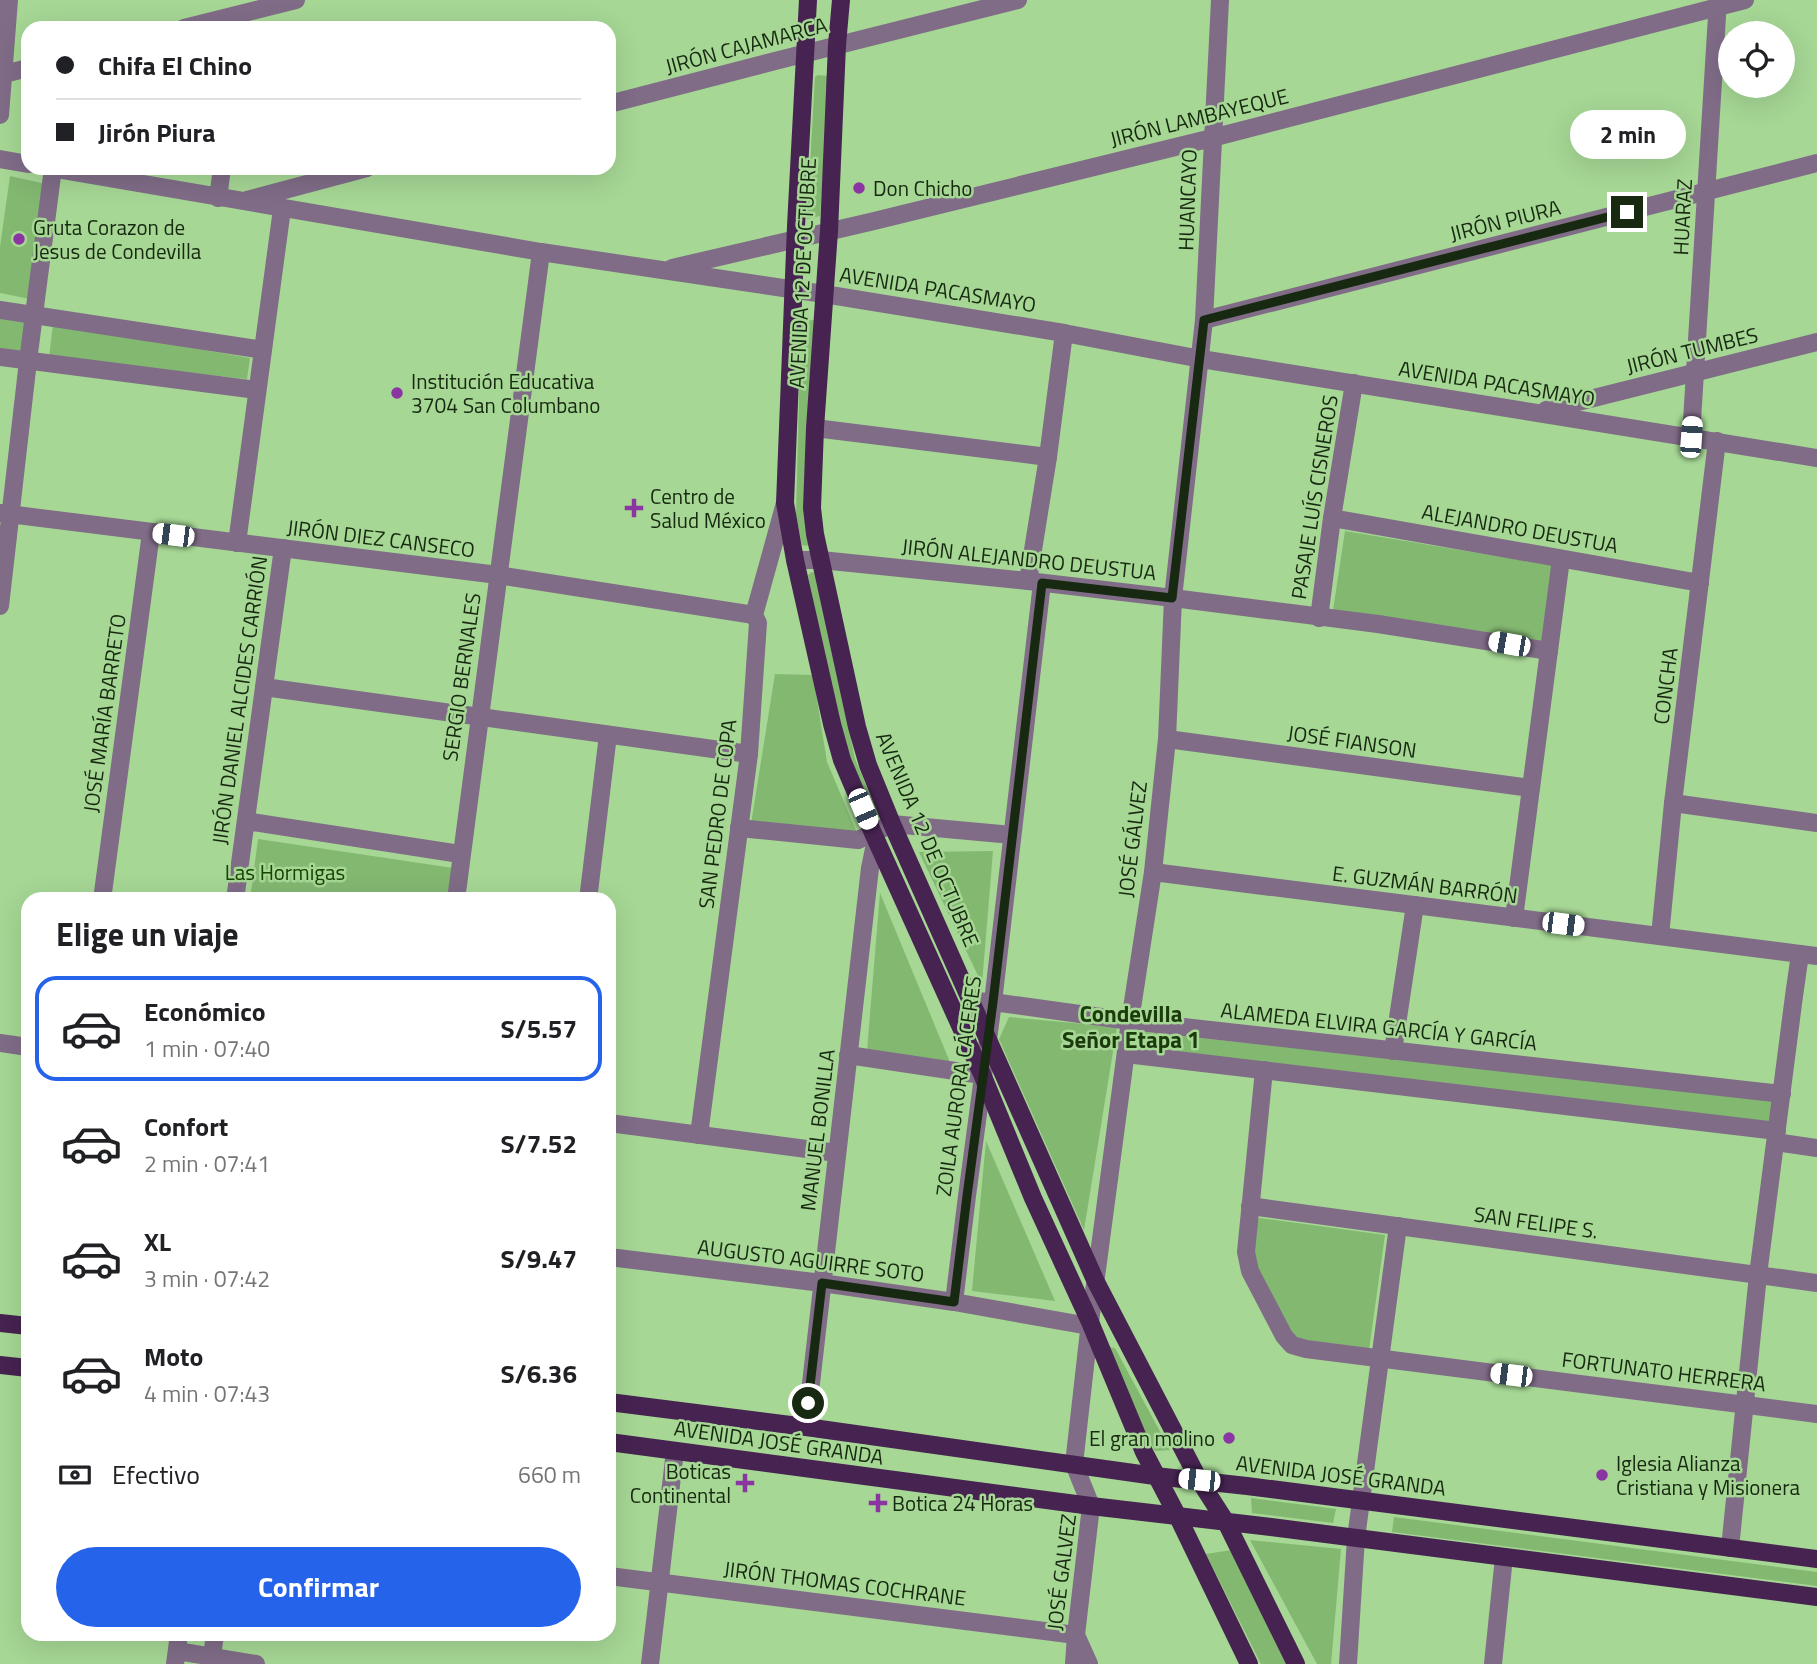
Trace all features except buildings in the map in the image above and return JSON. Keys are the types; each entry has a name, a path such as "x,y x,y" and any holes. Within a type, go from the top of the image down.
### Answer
{"main road":[{"name":"AVENIDA 12 DE OCTUBRE","path":"808,0 785,503 832,724 842,760 982,1075 1155,1476 1178,1517 1249,1664"},
{"name":"AVENIDA 12 DE OCTUBRE","path":"841,0 813,508 815,534 857,727 868,765 892,824 1096,1282 1199,1480 1226,1522 1296,1664"},
{"path":"0,1323 21,1325"},
{"path":"0,1364 21,1367"},
{"name":"AVENIDA JOSÉ GRANDA","path":"616,1403 1155,1476 1817,1559"},
{"name":"AVENIDA JOSÉ GRANDA","path":"616,1443 1091,1506 1817,1597"}],"street":[{"path":"0,115 9,0"},
{"path":"233,21 296,0"},
{"name":"JIRÓN CAJAMARCA","path":"616,102 1018,0"},
{"name":"HUANCAYO","path":"1201,359 1220,0"},
{"name":"JIRÓN LAMBAYEQUE","path":"662,271 1212,138 1718,3 1745,0"},
{"name":"HUARAZ","path":"1691,437 1718,3"},
{"path":"2,74 21,70"},
{"path":"0,159 21,163"},
{"name":"JIRÓN PIURA","path":"1204,320 1817,163"},
{"path":"0,606 6,514 51,175"},
{"name":"AVENIDA PACASMAYO","path":"91,175 541,252 824,294 1064,333 1201,359 1817,458"},
{"path":"218,198 221,175"},
{"path":"240,201 340,175"},
{"path":"237,543 282,209"},
{"name":"SERGIO BERNALES","path":"457,892 541,252"},
{"path":"0,310 263,350"},
{"name":"ZOILA AURORA CÁCERES","path":"954,1302 1012,835 1035,582 1064,333"},
{"name":"JIRÓN TUMBES","path":"1538,412 1817,342"},
{"path":"0,357 257,390"},
{"name":"JOSÉ GÁLVEZ","path":"1089,1324 1153,872 1167,739 1172,598 1201,359"},
{"name":"PASAJE LUÍS CISNEROS","path":"1319,618 1354,383"},
{"path":"816,428 1048,457"},
{"name":"CONCHA","path":"1660,936 1673,803 1717,441"},
{"name":"SAN PEDRO DE COPA","path":"699,1135 749,754 758,623 754,615 785,503"},
{"name":"JIRÓN DIEZ CANSECO","path":"6,514 498,575 754,615"},
{"name":"ALEJANDRO DEUSTUA","path":"1332,518 1700,583"},
{"name":"JOSÉ MARÍA BARRETO","path":"103,892 151,533"},
{"name":"JIRÓN DANIEL ALCIDES CARRIÓN","path":"236,892 283,548"},
{"path":"1514,918 1561,559"},
{"name":"JIRÓN ALEJANDRO DEUSTUA","path":"795,560 1035,582 1172,598 1378,624 1549,651"},
{"path":"264,687 749,754"},
{"path":"589,892 608,735"},
{"name":"JOSÉ FIANSON","path":"1167,739 1531,788"},
{"path":"1673,803 1817,823"},
{"path":"246,821 460,854"},
{"path":"739,828 858,840 875,836 892,824 1012,835"},
{"name":"MANUEL BONILLA","path":"806,1427 875,836"},
{"name":"E. GUZMÁN BARRÓN","path":"1153,872 1809,955"},
{"path":"1393,1051 1415,905"},
{"path":"1730,1548 1758,1275 1794,996 1809,955"},
{"name":"ALAMEDA ELVIRA GARCÍA Y GARCÍA","path":"972,1001 1782,1094"},
{"path":"0,1043 21,1046"},
{"path":"1126,1054 1777,1137 1817,1148"},
{"path":"848,1055 982,1075"},
{"name":"FORTUNATO HERRERA","path":"1264,1070 1246,1252 1250,1271 1284,1336 1292,1345 1380,1359 1817,1414"},
{"path":"616,1124 837,1153"},
{"name":"SAN FELIPE S.","path":"1250,1206 1817,1283"},
{"path":"1348,1664 1356,1538 1398,1226"},
{"name":"AUGUSTO AGUIRRE SOTO","path":"616,1258 822,1283 1089,1324"},
{"name":"JOSÉ GALVEZ","path":"1074,1664 1091,1506 1074,1464 1089,1324"},
{"path":"650,1664 675,1451"},
{"path":"1493,1664 1504,1557"},
{"name":"JIRÓN THOMAS COCHRANE","path":"616,1577 1076,1635"},
{"path":"1076,1635 1089,1664"},
{"path":"212,1661 214,1641"},
{"path":"177,1650 212,1661 256,1664"}],"green space":[{"path":"818,75 830,78 820,216 807,219 815,77"},
{"path":"10,176 46,184 30,299 0,293 0,247"},
{"path":"0,317 27,321 24,355 0,352"},
{"path":"801,320 816,320 811,542 807,546 802,545 796,516"},
{"path":"53,324 250,358 247,379 49,358"},
{"path":"1345,531 1556,566 1545,644 1332,617"},
{"path":"817,573 855,759 879,816 875,827 851,769 838,722 808,575"},
{"path":"775,674 813,675 827,762 858,835 751,824"},
{"name":"Las Hormigas","path":"258,839 453,868 450,892 251,892"},
{"path":"993,851 982,984 919,852"},
{"path":"880,893 952,1067 867,1051"},
{"path":"1009,1017 1117,1027 1084,1230 999,1039"},
{"path":"1144,1032 1777,1100 1772,1123 1144,1050"},
{"path":"986,1141 1055,1301 972,1291"},
{"path":"1260,1218 1385,1235 1369,1350 1305,1343 1287,1331 1253,1258 1254,1221"},
{"path":"1108,1347 1115,1348 1170,1450 1155,1451 1104,1352"},
{"path":"1251,1498 1336,1509 1333,1523 1252,1513"},
{"path":"1394,1517 1817,1572 1817,1586 1392,1532"},
{"path":"1250,1540 1341,1549 1331,1664 1317,1664"},
{"path":"1232,1550 1289,1664 1261,1664 1206,1554"}],"place":[{"name":"Don Chicho","path":"859,188"},
{"name":"Gruta Corazon de Jesus de Condevilla","path":"19,239"},
{"name":"Institución Educativa 3704 San Columbano","path":"397,393"},
{"name":"Centro de Salud México","path":"634,508"},
{"name":"El gran molino","path":"1229,1438"},
{"name":"Iglesia Alianza Cristiana y Misionera","path":"1602,1475"},
{"name":"Boticas Continental","path":"745,1483"},
{"name":"Botica 24 Horas","path":"878,1503"}],"district":[{"name":"Condevilla Señor Etapa 1","path":"1131,1026"}],"route":[{"path":"808,1403 822,1283 954,1302 993,1002 1042,583 1172,598 1204,320 1627,212"}]}
